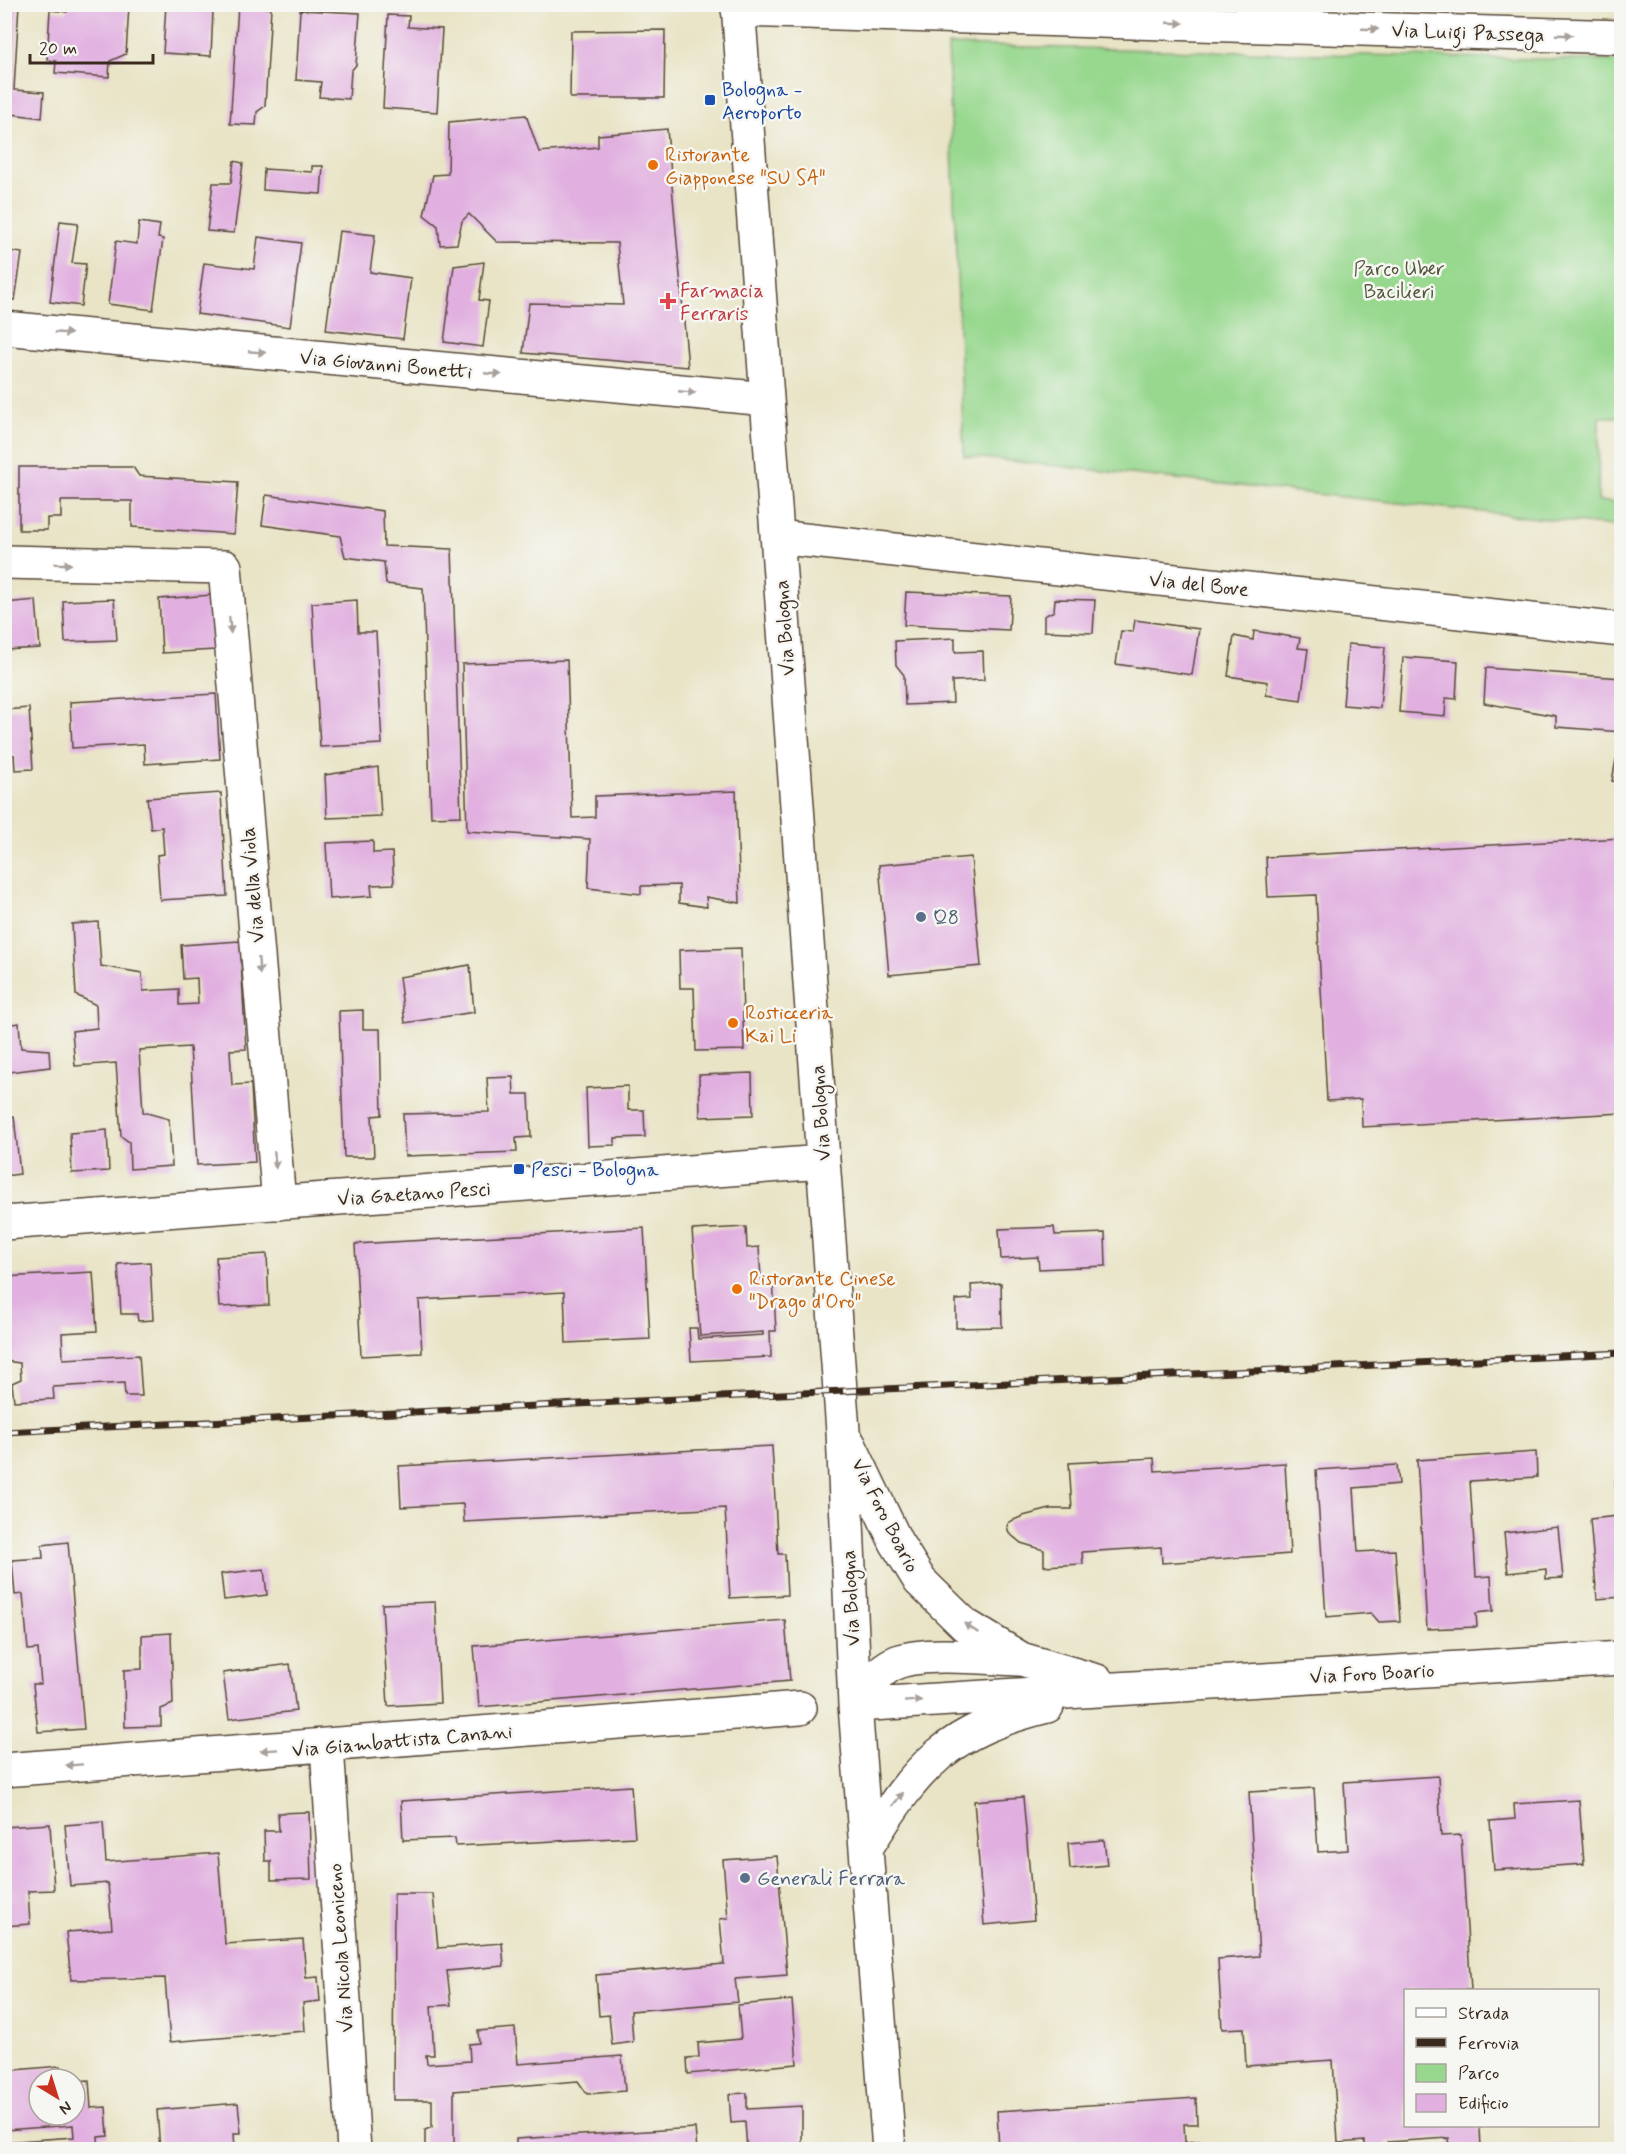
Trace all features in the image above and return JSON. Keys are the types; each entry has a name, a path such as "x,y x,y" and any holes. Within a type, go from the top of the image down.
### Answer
{"street":[{"name":"Via Luigi Passega","path":"738,7 1622,37"},
{"name":"Via Bologna","path":"738,7 843,1431 855,1705 889,2150"},
{"name":"Via Giovanni Bonetti","path":"4,328 767,399"},
{"name":"Via del Bove","path":"777,537 1622,630"},
{"name":"Via della Viola","path":"4,562 225,567 279,1203"},
{"name":"Via Gaetano Pesci","path":"4,1223 823,1162"},
{"name":"Via Foro Boario","path":"843,1431 896,1542 920,1581 965,1625 1021,1659"},
{"name":"Via Foro Boario","path":"855,1705 876,1676 905,1660 944,1657 1021,1659 1122,1688"},
{"name":"Via Foro Boario","path":"855,1705 1622,1658"},
{"name":"Via Foro Boario","path":"866,1848 894,1803 934,1756 961,1737 993,1722 1032,1710 1122,1688"},
{"name":"Via Giambattista Canani","path":"4,1770 800,1708"},
{"name":"Via Nicola Leoniceno","path":"327,1746 354,2150"}],"green space":[{"name":"Parco Uber Bacilieri","path":"948,45 1621,61 1621,417 1599,417 1598,501 1621,503 1621,527 964,456"}],"building":[{"path":"4,4 19,4 14,90 44,92 42,118 4,113"},
{"path":"67,4 129,6 126,54 110,61 109,77 55,73 56,61 47,60 50,10 67,12"},
{"path":"166,4 195,4 195,10 213,11 211,56 163,53"},
{"path":"238,6 271,8 265,106 257,112 256,125 230,124"},
{"path":"300,10 360,13 356,65 351,71 349,99 319,97 321,82 296,80"},
{"path":"388,15 409,16 408,27 442,29 437,112 383,108"},
{"path":"665,30 664,98 570,98 571,31"},
{"path":"526,115 539,152 598,147 598,135 667,129 688,367 523,353 529,303 623,305 617,243 497,242 469,214 462,221 457,244 440,245 438,226 424,215 433,175 448,174 449,122"},
{"path":"234,161 243,163 234,233 207,231 213,183 231,183"},
{"path":"312,166 323,166 321,194 263,190 264,169 312,172"},
{"path":"60,221 78,223 72,263 86,264 81,306 50,302"},
{"path":"139,222 160,225 158,238 163,239 153,310 108,304 116,241 137,244"},
{"path":"339,231 375,235 370,272 411,278 403,339 326,330"},
{"path":"258,237 301,243 290,327 197,314 204,263 254,269"},
{"path":"4,250 22,253 15,300 4,298"},
{"path":"484,262 479,300 489,301 483,347 444,342 454,266"},
{"path":"19,467 133,467 139,476 238,482 234,534 132,527 132,501 61,501 61,518 47,518 47,530 19,530"},
{"path":"266,495 383,511 384,546 452,549 461,816 431,817 423,588 386,584 384,562 345,557 340,536 262,525"},
{"path":"906,592 1011,596 1009,630 904,625"},
{"path":"212,595 215,650 162,653 159,599"},
{"path":"114,599 117,640 65,642 63,601"},
{"path":"1055,599 1095,600 1093,633 1044,631 1044,616 1054,611"},
{"path":"36,600 40,648 4,650 4,603"},
{"path":"357,600 358,632 376,632 382,744 320,747 312,603"},
{"path":"1135,620 1199,629 1192,675 1116,664 1121,631 1133,632"},
{"path":"1254,631 1300,638 1298,648 1308,649 1301,700 1266,695 1268,682 1228,676 1234,636 1253,640"},
{"path":"955,638 955,652 983,651 984,680 952,681 953,703 905,705 904,675 896,665 895,641"},
{"path":"1348,644 1385,647 1380,708 1343,705"},
{"path":"1403,657 1458,661 1456,699 1446,698 1445,716 1399,712"},
{"path":"567,660 572,818 595,817 595,796 736,791 740,903 706,897 707,907 679,903 679,885 641,886 641,894 588,888 590,839 467,831 462,664"},
{"path":"1486,668 1622,678 1622,732 1556,727 1556,716 1484,703"},
{"path":"216,694 220,759 145,764 144,744 72,748 70,702"},
{"path":"29,708 33,769 15,770 14,755 4,755 4,710"},
{"path":"1616,759 1622,760 1622,782 1612,781"},
{"path":"378,767 381,816 327,818 325,775"},
{"path":"221,793 227,896 160,900 157,855 164,854 162,827 151,829 147,798"},
{"path":"1622,838 1622,1113 1362,1127 1361,1099 1327,1101 1316,895 1268,897 1266,857"},
{"path":"373,841 373,853 392,852 394,884 371,885 372,896 329,899 326,843"},
{"path":"971,857 981,966 889,975 879,865"},
{"path":"98,922 101,966 142,973 143,991 179,989 179,1005 198,1004 197,978 183,979 181,945 240,941 246,1049 230,1050 232,1085 251,1084 255,1162 197,1165 190,1047 139,1050 143,1112 169,1119 172,1166 130,1169 129,1142 121,1136 116,1063 75,1066 72,1031 97,1028 96,1005 76,995 72,924"},
{"path":"741,948 744,1050 696,1051 694,988 680,988 679,950"},
{"path":"470,965 474,1012 405,1023 399,977"},
{"path":"363,1010 363,1029 380,1029 382,1115 372,1116 374,1157 344,1157 339,1011"},
{"path":"19,1023 21,1048 49,1050 50,1067 9,1072 5,1025"},
{"path":"752,1073 753,1115 700,1117 699,1075"},
{"path":"513,1077 514,1094 529,1094 531,1137 516,1138 517,1152 405,1156 403,1114 489,1112 487,1078"},
{"path":"628,1086 628,1110 644,1110 645,1137 615,1138 615,1145 588,1146 586,1088"},
{"path":"14,1116 20,1174 4,1176 4,1117"},
{"path":"107,1130 109,1171 72,1173 70,1133"},
{"path":"746,1227 747,1248 759,1247 761,1279 773,1278 776,1331 770,1331 771,1357 691,1361 689,1328 697,1328 698,1339 763,1335 763,1332 700,1336 692,1230"},
{"path":"1054,1227 1055,1235 1105,1233 1106,1266 1039,1269 1038,1257 1001,1259 999,1229"},
{"path":"644,1228 650,1339 566,1343 564,1292 419,1300 422,1353 361,1356 355,1244"},
{"path":"267,1254 269,1305 219,1307 216,1257"},
{"path":"150,1262 153,1320 138,1321 137,1314 121,1314 118,1264"},
{"path":"93,1272 97,1331 62,1333 63,1359 139,1355 142,1396 125,1396 124,1383 53,1387 54,1399 14,1401 12,1383 21,1379 20,1363 4,1361 4,1277"},
{"path":"1001,1283 1002,1327 956,1328 956,1300 972,1299 971,1285"},
{"path":"772,1446 778,1554 785,1554 787,1595 730,1598 725,1508 464,1522 463,1504 401,1507 399,1466"},
{"path":"1536,1452 1537,1477 1470,1481 1476,1577 1491,1576 1493,1611 1476,1613 1477,1627 1427,1629 1417,1460"},
{"path":"1154,1458 1155,1471 1285,1463 1290,1554 1162,1563 1161,1547 1082,1552 1083,1564 1044,1566 1044,1550 1021,1543 1009,1533 1007,1526 1009,1522 1023,1516 1050,1509 1072,1509 1069,1463"},
{"path":"1397,1465 1399,1484 1354,1488 1358,1552 1395,1550 1400,1621 1379,1622 1371,1613 1326,1617 1316,1470"},
{"path":"1615,1481 1622,1481 1622,1597 1597,1599 1590,1519 1618,1516"},
{"path":"1558,1527 1563,1578 1546,1579 1546,1569 1508,1573 1504,1533"},
{"path":"68,1542 84,1729 38,1732 33,1684 41,1684 38,1649 28,1650 23,1594 15,1595 12,1560 43,1558 42,1545"},
{"path":"264,1569 267,1595 224,1600 221,1574"},
{"path":"435,1602 440,1703 388,1706 382,1604"},
{"path":"785,1620 790,1681 479,1707 474,1646"},
{"path":"171,1633 173,1704 161,1709 161,1726 125,1727 124,1670 142,1669 142,1635"},
{"path":"290,1664 296,1711 229,1719 223,1673"},
{"path":"1438,1776 1441,1836 1461,1835 1471,1989 1404,1989 1404,2127 1480,2127 1481,2150 1450,2150 1449,2138 1387,2142 1387,2150 1365,2150 1365,2141 1338,2143 1333,2060 1246,2066 1244,2028 1222,2029 1218,1959 1259,1956 1249,1792 1314,1788 1318,1852 1348,1850 1344,1782"},
{"path":"631,1786 635,1837 456,1846 455,1838 403,1840 401,1801"},
{"path":"1023,1797 1034,1920 984,1925 974,1801"},
{"path":"1579,1800 1584,1864 1494,1870 1490,1821 1515,1819 1514,1804"},
{"path":"309,1812 311,1879 271,1880 271,1861 265,1861 264,1831 279,1831 278,1813"},
{"path":"103,1822 106,1862 218,1853 225,1944 303,1939 306,1978 318,1977 320,2001 303,2003 305,2031 170,2042 165,1978 71,1980 66,1932 112,1929 108,1883 70,1886 65,1825"},
{"path":"50,1824 54,1890 28,1891 30,1924 4,1926 4,1827"},
{"path":"1104,1840 1107,1865 1070,1869 1068,1843"},
{"path":"777,1856 787,1975 735,1979 738,2002 631,2011 633,2042 612,2045 609,2015 599,2016 596,1975 724,1964 720,1919 728,1918 723,1860"},
{"path":"394,1894 433,1894 438,1948 502,1943 504,1966 447,1971 451,2005 431,2006 434,2055 426,2055 427,2064 470,2061 469,2044 479,2043 478,2031 515,2028 518,2064 622,2056 625,2091 587,2094 578,2081 454,2091 454,2150 425,2150 425,2130 432,2127 432,2100 393,2100"},
{"path":"792,2000 797,2064 688,2074 687,2058 699,2057 698,2043 741,2039 738,2005"},
{"path":"27,2069 27,2127 46,2127 5,2130 4,2081 15,2070"},
{"path":"87,2080 89,2080 91,2108 106,2107 108,2136 98,2137 99,2149 4,2150 4,2142 74,2137 73,2127 87,2127"},
{"path":"747,2093 747,2109 802,2106 802,2150 747,2150 745,2122 731,2123 729,2094"},
{"path":"1196,2098 1197,2124 1184,2124 1185,2142 1199,2141 1199,2150 999,2150 997,2111"},
{"path":"238,2103 241,2133 234,2133 235,2150 160,2150 157,2110"},
{"path":"695,2128 697,2150 516,2150 516,2139"},
{"path":"1571,2144 1571,2150 1502,2150 1502,2148"}],"railway":[{"path":"4,1432 1622,1353"}],"place":[{"name":"Bologna - Aeroporto","path":"710,100"},
{"name":"Ristorante Giapponese \"SU SA\"","path":"653,165"},
{"name":"Farmacia Ferraris","path":"668,301"},
{"name":"Q8","path":"921,917"},
{"name":"Rosticceria Kai Li","path":"733,1023"},
{"name":"Pesci - Bologna","path":"519,1169"},
{"name":"Ristorante Cinese \"Drago d'Oro\"","path":"737,1289"},
{"name":"Generali Ferrara","path":"745,1878"}]}
